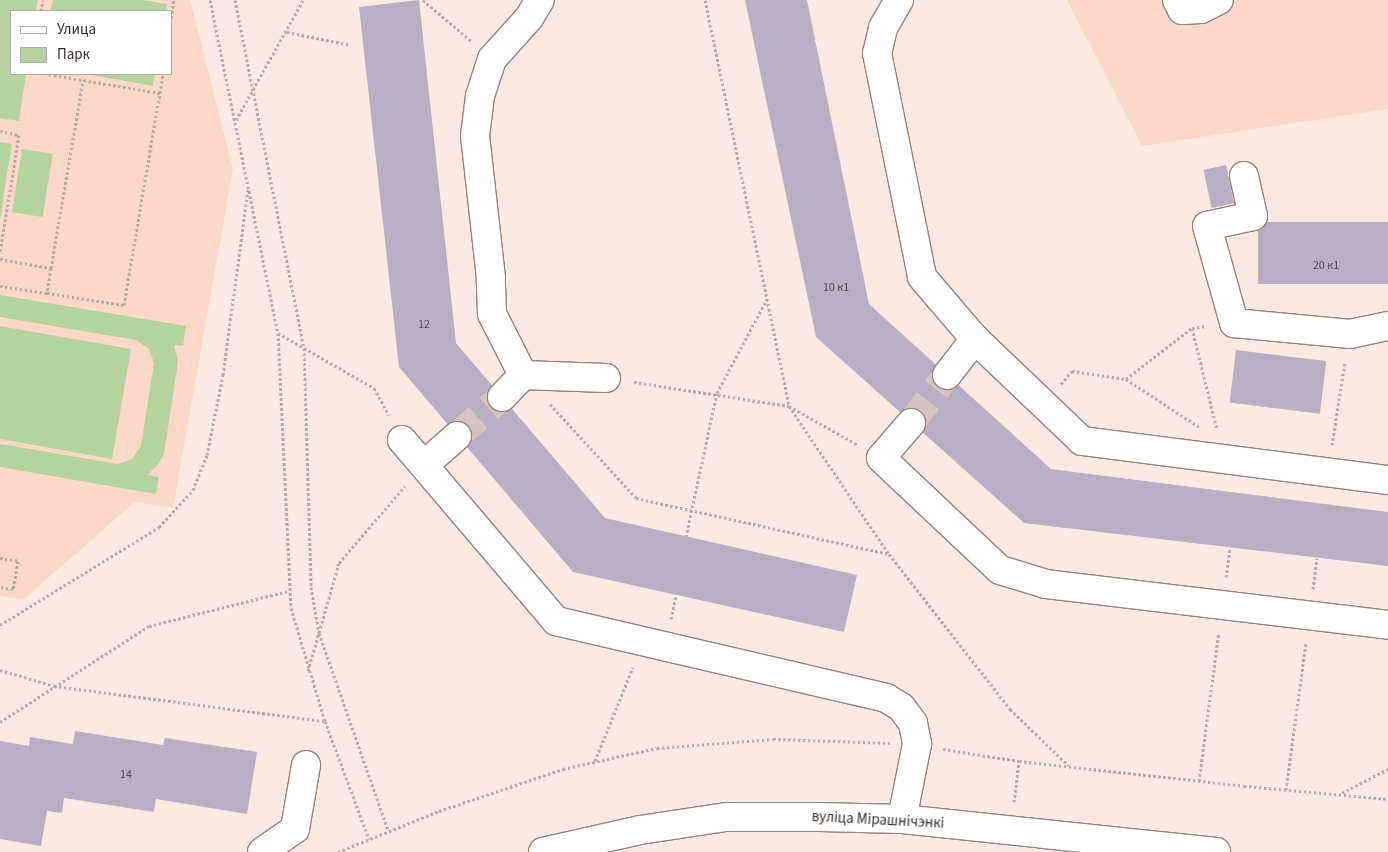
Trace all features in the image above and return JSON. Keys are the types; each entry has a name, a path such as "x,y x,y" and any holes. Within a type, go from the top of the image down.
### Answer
{"main road":[{"path":"523,375 492,314 491,278 475,136 480,96 492,59 530,18 540,0"},
{"path":"900,0 883,28 877,53 922,277 975,339 1082,441 1222,450 1328,473 1388,480"},
{"path":"1176,0 1182,10 1201,9 1219,0"},
{"path":"1244,176 1253,216 1207,226 1234,323 1350,334 1388,326"},
{"path":"947,375 975,339"},
{"path":"502,397 523,375 606,378"},
{"path":"911,423 881,458 1000,570 1046,584 1388,625"},
{"path":"424,465 457,436"},
{"path":"402,440 556,621 886,698 901,707 913,723 917,744 902,819"},
{"path":"262,852 296,829 306,765"},
{"name":"вуліца Мірашнічэнкі","path":"543,852 640,830 726,818 902,819 1216,852"}],"path":[{"path":"210,0 278,333 288,591 308,672 369,839"},
{"path":"235,0 254,88 304,348 312,587 319,634 388,830"},
{"path":"236,120 287,32 303,0"},
{"path":"423,0 492,59"},
{"path":"705,0 789,406 889,554 1010,709 1069,765"},
{"path":"287,32 351,45"},
{"path":"52,75 160,93"},
{"path":"0,286 124,305 163,75"},
{"path":"47,293 83,80"},
{"path":"0,131 19,135 0,252"},
{"path":"0,625 159,527 193,490 207,455 223,375 249,186"},
{"path":"0,259 51,268"},
{"path":"686,537 717,394 767,298"},
{"path":"1126,379 1192,328 1234,323"},
{"path":"1192,328 1222,450"},
{"path":"278,333 374,388 402,440"},
{"path":"1328,473 1350,334"},
{"path":"1043,404 1072,371 1126,379 1222,450"},
{"path":"523,375 636,498 889,554"},
{"path":"606,378 789,406 881,458"},
{"path":"308,672 339,563 424,465"},
{"path":"0,558 18,561 13,589 0,587"},
{"path":"0,722 149,626 288,591"},
{"path":"1199,780 1222,605"},
{"path":"1286,790 1309,616"},
{"path":"0,670 54,686 325,721"},
{"path":"595,762 629,680"},
{"path":"338,852 388,830 563,769 657,748 773,739 917,744 1019,761 1286,790 1388,798"},
{"path":"1011,830 1019,761"},
{"path":"1341,794 1388,769"}],"shaded area":[{"path":"0,0 190,0 233,169 173,508 135,502 23,600 0,596"},
{"path":"1067,0 1388,0 1388,109 1142,146"}],"green space":[{"path":"0,0 38,0 36,10 10,10 10,75 26,75 19,121 0,118"},
{"path":"53,0 142,0 167,4 166,10 50,10"},
{"path":"91,75 155,75 153,86"},
{"path":"0,142 12,144 0,220"},
{"path":"22,149 53,154 43,217 12,212"},
{"path":"0,295 186,326 183,346 174,345 178,362 164,454 158,465 147,475 159,477 156,494 0,467 0,444 118,464 132,459 141,446 154,363 149,349 136,340 0,317"},
{"path":"0,326 131,349 112,459 0,439"}],"building":[{"path":"419,0 456,343 605,518 857,575 844,632 573,572 399,367 359,7"},
{"path":"745,0 807,0 869,304 1051,469 1388,512 1388,566 1024,523 816,337"},
{"path":"1226,165 1234,203 1212,208 1204,170"},
{"path":"1258,222 1388,222 1388,284 1258,284"},
{"path":"1236,350 1326,361 1320,414 1230,403"},
{"path":"75,731 163,745 165,738 257,752 247,814 156,799 154,812 64,798 62,813 47,811 41,846 0,839 0,741 29,746 30,737 73,744"}],"tunnel":[{"path":"911,423 947,375"},
{"path":"457,436 502,397"}]}
